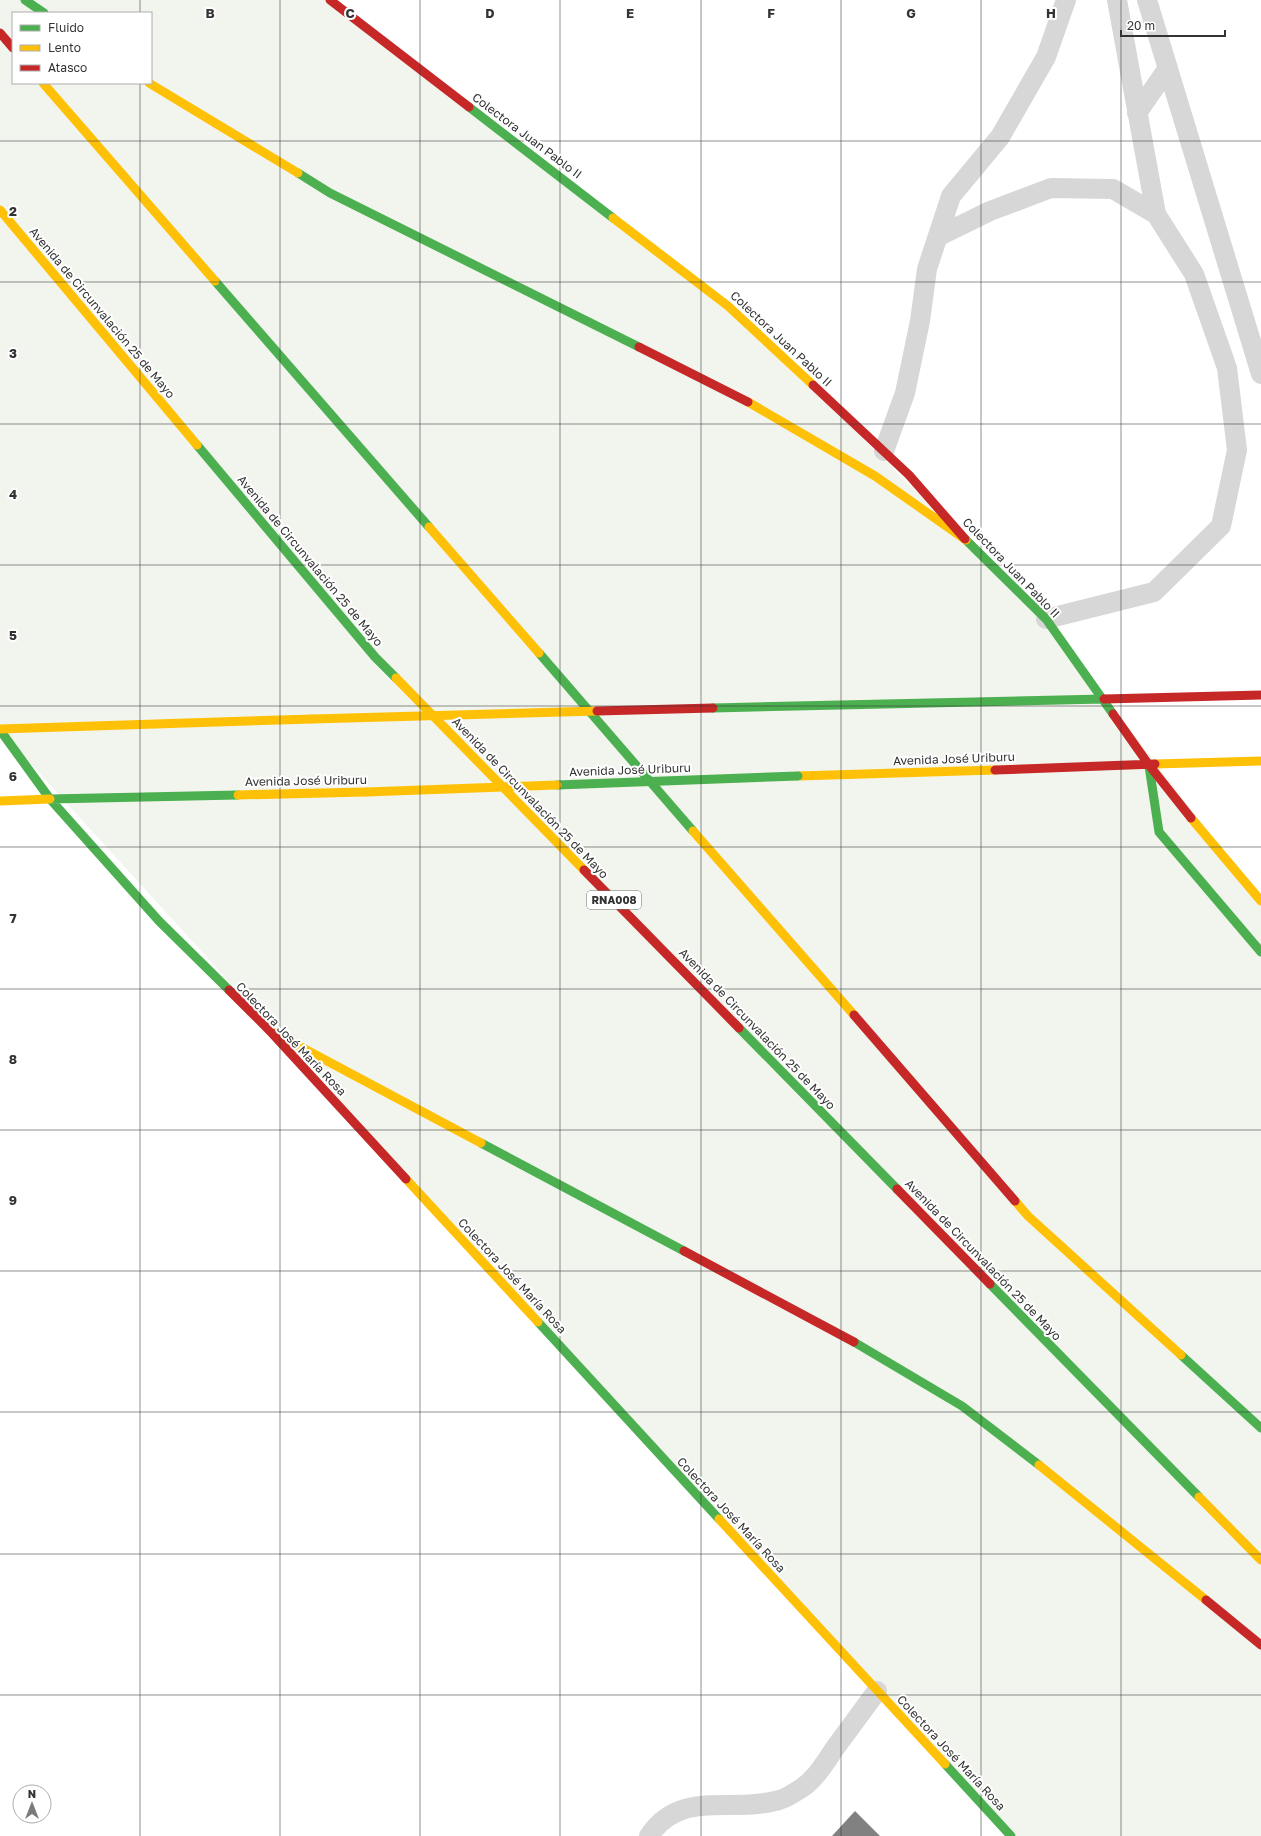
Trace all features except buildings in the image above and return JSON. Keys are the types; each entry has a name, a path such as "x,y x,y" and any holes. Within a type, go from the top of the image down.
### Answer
{"main road":[{"path":"25,0 43,12"},
{"name":"Colectora Juan Pablo II","path":"330,0 728,306 909,475 966,540 1046,620 1149,765 1206,837 1261,901"},
{"path":"0,33 12,47"},
{"path":"44,84 1028,1216 1261,1428"},
{"path":"151,84 330,193 743,399 875,476 966,540"},
{"name":"Avenida de Circunvalación 25 de Mayo","path":"0,210 375,657 1261,1560"},
{"path":"0,729 713,708 1104,700 1261,695"},
{"name":"Colectora José María Rosa","path":"0,729 50,799 158,921 269,1030 1011,1836"},
{"name":"Avenida José Uriburu","path":"0,801 366,792 1261,761"},
{"name":"Colectora Juan Pablo II","path":"1149,765 1159,832 1261,952"},
{"path":"269,1030 856,1343 962,1406 1068,1487 1261,1644"}],"lane":[{"path":"884,451 905,392 920,321 927,269 951,196 1000,137 1046,57 1066,0"},
{"path":"1046,620 1154,592 1222,526 1237,450 1227,368 1194,274 1156,214 1117,0"},
{"path":"1147,0 1261,374"},
{"path":"1137,113 1168,68"},
{"path":"939,236 990,211 1051,188 1113,189 1156,214"},
{"path":"649,1836 654,1827 674,1812 704,1805 750,1805 776,1801 799,1790 816,1775 877,1691"}],"shaded area":[{"path":"0,0 330,0 728,306 1046,619 1261,901 1261,1836 1011,1836 637,1430 0,730"}],"traffic: fast":[{"path":"25,0 43,12"},
{"path":"469,107 613,218"},
{"path":"298,173 330,193 639,347"},
{"path":"215,281 429,527"},
{"path":"197,445 375,657 396,678"},
{"path":"965,539 1046,619 1113,714"},
{"path":"539,653 693,831"},
{"path":"713,708 1104,699"},
{"path":"0,730 50,799 159,921 229,990"},
{"path":"1149,766 1159,832 1261,952"},
{"path":"557,785 798,776"},
{"path":"50,799 238,795"},
{"path":"739,1028 897,1189"},
{"path":"481,1143 684,1251"},
{"path":"990,1284 1199,1497"},
{"path":"538,1322 719,1519"},
{"path":"854,1342 962,1406 1039,1465"},
{"path":"1181,1355 1261,1428"},
{"path":"945,1764 1011,1836"}],"traffic: slow":[{"path":"44,84 215,281"},
{"path":"151,84 298,173"},
{"path":"0,210 197,445"},
{"path":"613,218 728,306 813,385"},
{"path":"748,402 875,476 966,540"},
{"path":"429,527 539,653"},
{"path":"396,678 584,870"},
{"path":"312,719 597,711"},
{"path":"0,729 312,719"},
{"path":"1155,764 1261,761"},
{"path":"798,776 995,770"},
{"path":"366,792 557,785"},
{"path":"238,795 366,792"},
{"path":"0,801 50,799"},
{"path":"1191,818 1261,901"},
{"path":"693,831 854,1015"},
{"path":"269,1030 481,1143"},
{"path":"406,1179 538,1322"},
{"path":"1015,1201 1028,1216 1181,1355"},
{"path":"1039,1465 1206,1600"},
{"path":"1199,1497 1261,1560"},
{"path":"719,1519 945,1764"}],"traffic: jam":[{"path":"330,0 469,107"},
{"path":"0,33 12,47"},
{"path":"639,347 748,402"},
{"path":"813,385 909,475 965,539"},
{"path":"1104,699 1261,695"},
{"path":"597,711 713,708"},
{"path":"1113,714 1149,765 1191,818"},
{"path":"995,770 1155,764"},
{"path":"584,870 739,1028"},
{"path":"229,990 269,1030 406,1179"},
{"path":"854,1015 1015,1201"},
{"path":"897,1189 990,1284"},
{"path":"684,1251 854,1342"},
{"path":"1206,1600 1261,1645"}]}
